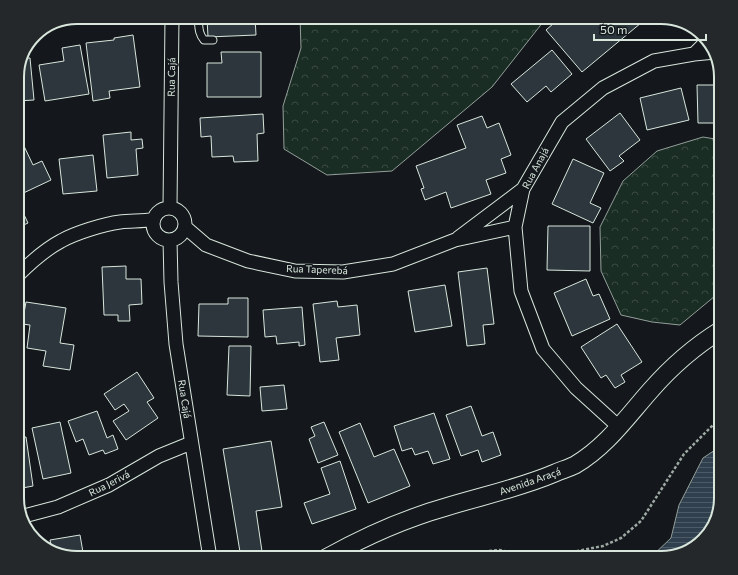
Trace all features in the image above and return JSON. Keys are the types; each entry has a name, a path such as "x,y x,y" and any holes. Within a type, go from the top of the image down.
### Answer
{"street":[{"name":"Rua Cajá","path":"170,208 172,24"},
{"path":"694,54 703,45"},
{"name":"Rua Anajá","path":"619,427 576,388 543,349 521,291 516,227 523,189 562,122 603,88 654,61 709,53"},
{"name":"Rua Taperebá","path":"455,240 523,189"},
{"path":"170,208 180,212 185,222 185,227 180,236 170,240 156,234 153,224 154,219 160,211 170,208"},
{"path":"24,269 32,261 61,241 91,230 120,222 146,221 154,219"},
{"name":"Rua Taperebá","path":"185,227 206,245 248,261 295,270 343,272 393,264 455,240 516,227"},
{"name":"Rua Cajá","path":"170,240 176,344 209,551"},
{"name":"Avenida Araçá","path":"341,551 388,528 444,507 538,480 575,465 599,448 651,390 680,361 714,334"},
{"name":"Rua Jerivá","path":"27,515 58,507 109,485 159,456 192,443"}],"lane":[{"path":"198,24 199,33 204,40 214,40"}],"path":[{"path":"578,551 603,546 621,538 641,521 684,454 714,424"},
{"path":"490,551 505,551"}],"green space":[{"path":"300,24 542,24 492,87 392,171 327,175 284,149 283,106 301,48"},
{"path":"703,137 714,139 714,297 680,325 652,322 621,315 601,271 600,227 623,181 657,151"}],"water":[{"path":"714,451 714,505 707,525 699,536 685,546 668,551 657,551 671,538 679,505 703,458"}],"building":[{"path":"207,24 255,24 256,35 208,37"},
{"path":"553,24 640,24 582,72 546,30"},
{"path":"133,35 140,87 109,91 110,98 93,101 86,43 114,40 114,38"},
{"path":"80,45 89,94 45,101 39,65 64,61 62,48"},
{"path":"552,50 572,74 551,92 546,86 527,102 511,84"},
{"path":"221,52 261,52 261,97 207,97 207,63 222,63"},
{"path":"28,58 30,58 34,100 24,101 24,73"},
{"path":"697,85 714,85 714,123 698,123"},
{"path":"681,88 689,120 647,130 640,98"},
{"path":"620,113 640,140 619,156 624,161 610,171 586,139"},
{"path":"263,114 264,133 257,134 258,161 234,162 233,156 212,157 211,136 201,137 200,118"},
{"path":"482,116 487,128 499,123 511,155 501,159 506,173 486,180 491,194 451,208 446,192 425,200 421,189 424,188 416,166 466,148 457,125"},
{"path":"131,132 131,140 142,139 143,148 136,149 138,175 107,178 103,135"},
{"path":"24,146 33,165 42,161 51,180 24,193"},
{"path":"93,155 97,191 63,194 59,159"},
{"path":"573,159 604,173 590,203 601,208 593,223 552,204"},
{"path":"24,215 28,223 24,225"},
{"path":"548,226 590,226 590,271 547,270"},
{"path":"126,266 126,279 141,279 142,304 129,305 130,321 118,321 118,315 104,315 102,267"},
{"path":"487,268 494,324 483,325 485,344 467,346 458,272"},
{"path":"586,279 593,296 599,294 610,319 572,336 554,293"},
{"path":"445,285 452,326 415,332 408,291"},
{"path":"228,298 248,298 248,337 198,336 199,304 228,304"},
{"path":"337,301 338,307 357,305 360,335 336,338 339,360 320,362 313,304"},
{"path":"26,302 66,308 60,343 74,345 70,370 43,366 46,351 27,348 30,325 24,324"},
{"path":"302,307 305,345 299,346 299,342 277,344 276,336 265,337 263,310"},
{"path":"617,324 642,362 621,375 625,382 615,388 606,375 601,378 581,347"},
{"path":"229,346 251,346 250,396 227,395"},
{"path":"137,372 154,398 147,402 158,418 126,440 113,421 129,411 124,404 115,410 104,394"},
{"path":"284,385 287,409 262,411 260,387"},
{"path":"471,406 482,436 493,432 501,455 482,462 478,450 461,456 446,415"},
{"path":"97,411 107,438 113,435 118,449 105,454 103,450 89,455 83,439 76,442 68,421"},
{"path":"434,413 450,459 433,464 428,451 415,455 412,448 402,451 394,426"},
{"path":"60,422 71,473 43,479 32,428"},
{"path":"324,422 338,455 318,463 309,439 315,436 311,427"},
{"path":"360,423 374,457 394,449 410,486 368,503 339,432"},
{"path":"24,437 26,437 33,486 24,488"},
{"path":"271,441 282,507 256,511 262,551 240,551 223,449"},
{"path":"340,461 356,509 312,524 304,503 330,494 321,468"},
{"path":"80,535 83,551 66,550 53,546 50,540"}]}
